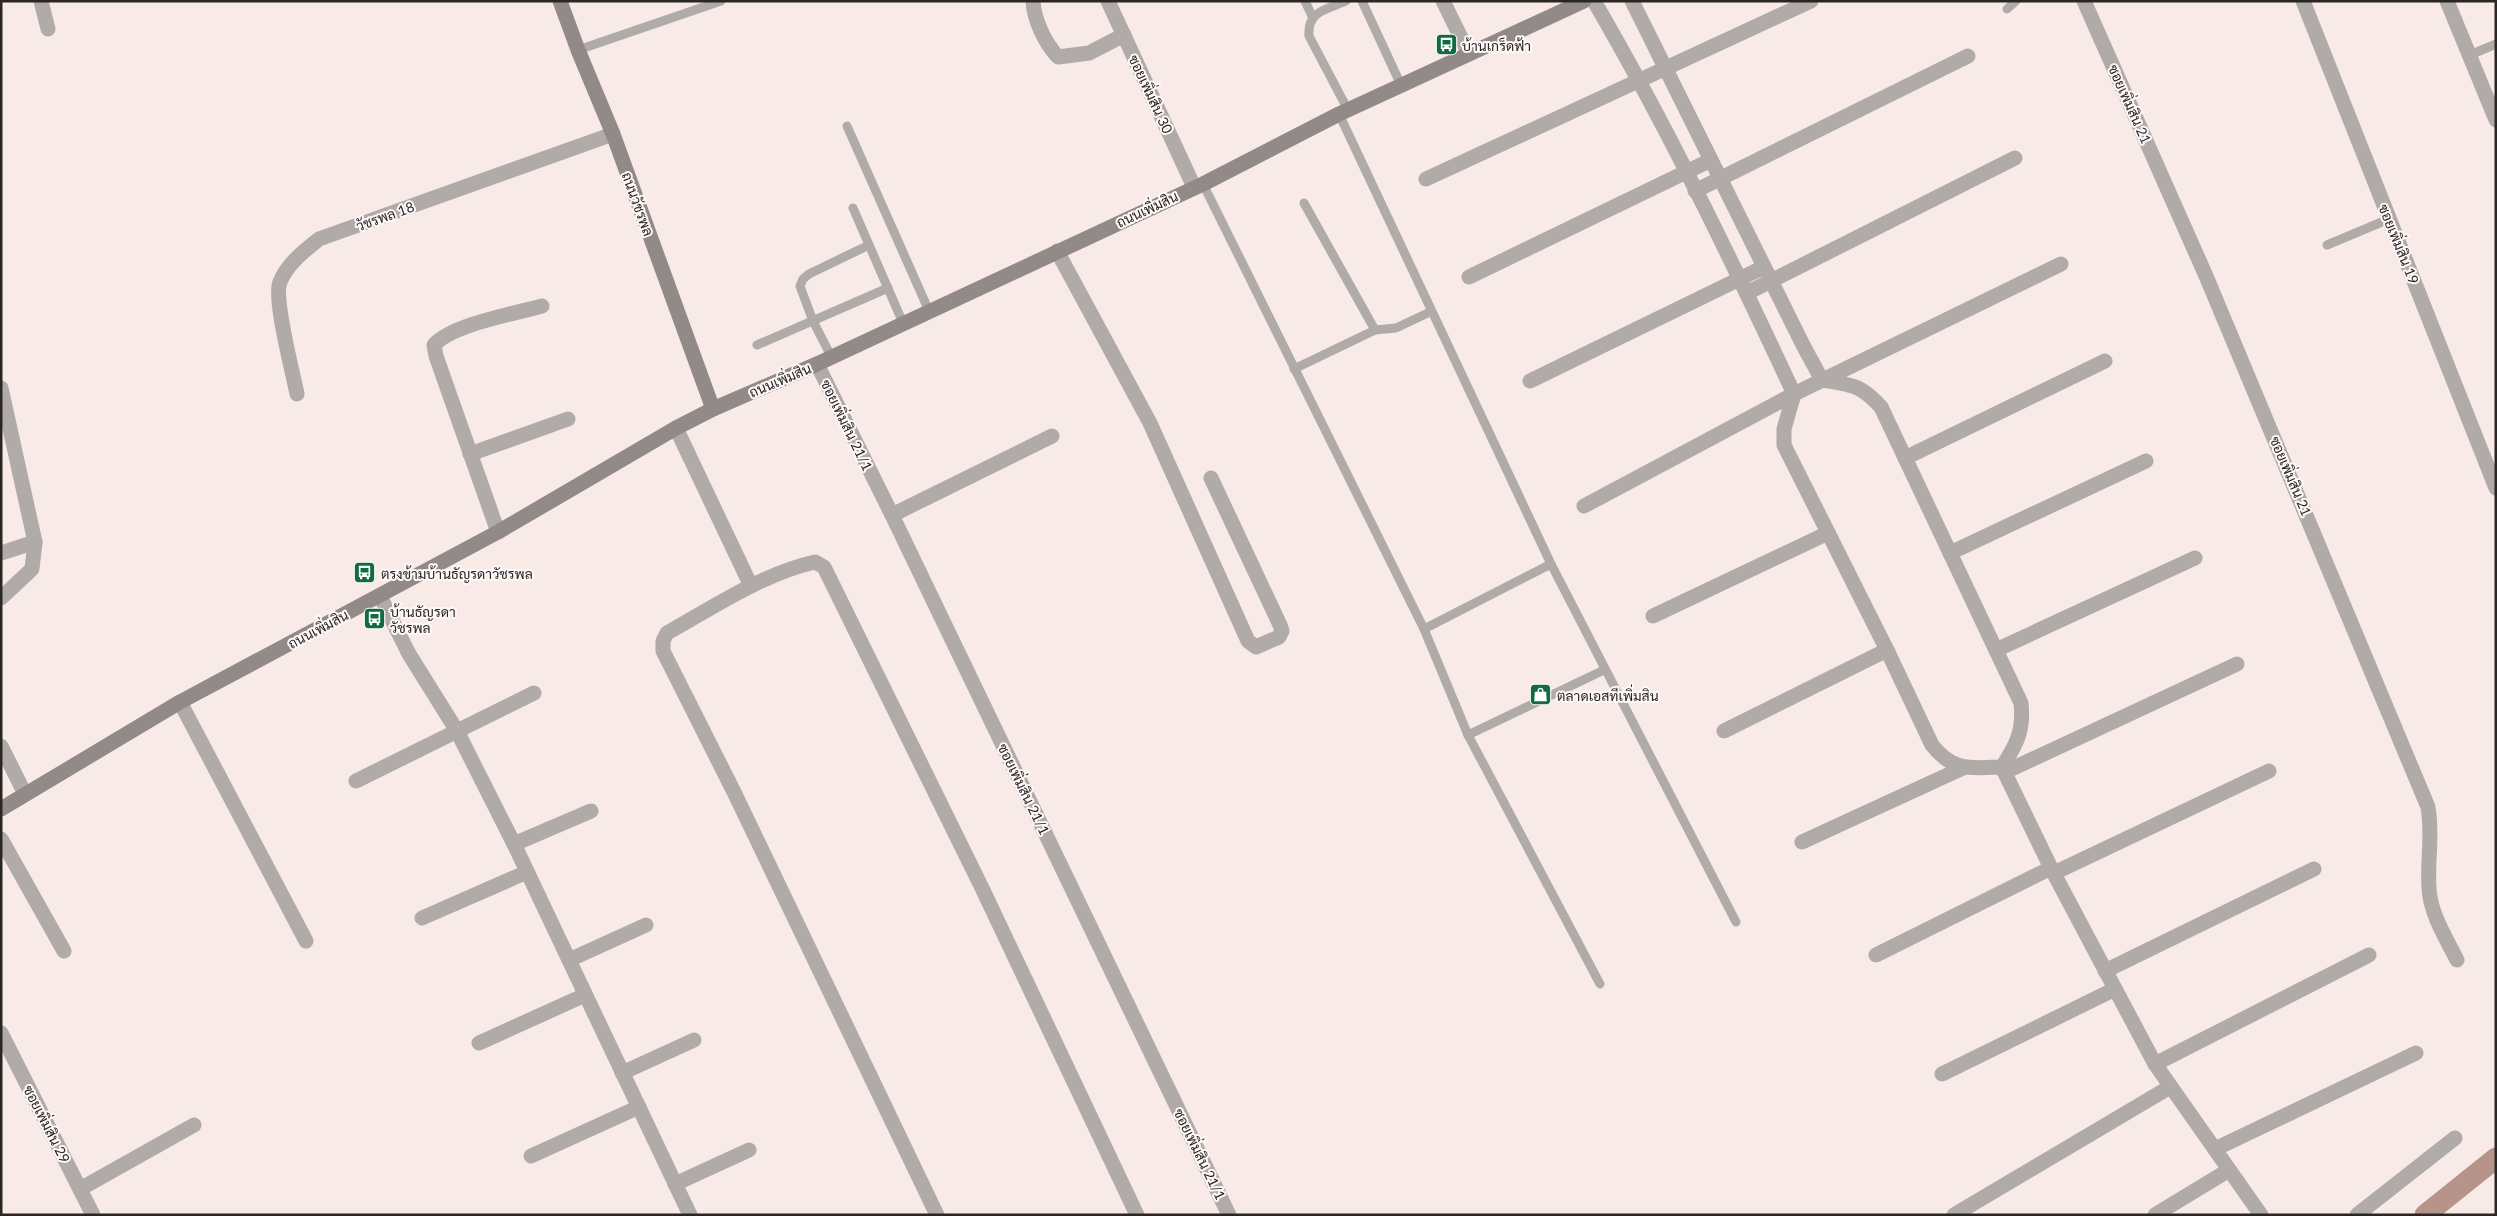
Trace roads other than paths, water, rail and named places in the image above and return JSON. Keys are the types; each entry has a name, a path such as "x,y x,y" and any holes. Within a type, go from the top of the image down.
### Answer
{"street":[{"path":"41,1 48,29"},
{"name":"ถนนวัชรพล","path":"560,1 613,134 712,409"},
{"path":"1033,1 1040,25 1051,49 1058,57 1089,53 1124,35"},
{"name":"ซอยเพิ่มสิน 30","path":"1108,1 1199,185"},
{"path":"1443,1 1469,54"},
{"name":"ถนนเพิ่มสิน","path":"1,809 180,702 498,532 712,409 817,364 1199,185 1343,112 1584,1"},
{"path":"1594,1 1685,172 1743,286 1794,394 1784,429 1784,444 1887,650 1932,745 1942,758 1963,768 2004,770 2238,664"},
{"path":"1632,1 1822,380"},
{"path":"1426,179 1810,1"},
{"name":"ซอยเพิ่มสิน 21","path":"2084,1 2221,312 2428,807 2432,829 2428,890 2436,917 2457,960"},
{"name":"ซอยเพิ่มสิน 19","path":"2303,1 2496,488"},
{"path":"2448,1 2496,120"},
{"path":"1695,192 1968,56"},
{"name":"วัชรพล 18","path":"298,394 278,300 279,284 288,268 319,239 613,134"},
{"path":"1530,382 1743,286 1771,281 2015,158"},
{"path":"1469,277 1711,160"},
{"path":"1057,251 1150,422 1248,640 1256,647 1279,637 1282,631 1211,478"},
{"path":"1584,506 1794,394 2061,264"},
{"path":"1743,286 1764,266"},
{"path":"498,532 436,356 434,344 442,336 464,328 542,306"},
{"path":"1905,458 2106,361"},
{"name":"ซอยเพิ่มสิน 21/1","path":"817,364 892,515 1229,1215"},
{"path":"1822,380 1853,385 1867,392 1881,407 1996,650 2020,703 2023,720 2016,744 2004,770"},
{"path":"1,388 8,445 36,542 32,569 1,598"},
{"path":"470,454 568,418"},
{"path":"676,428 751,586"},
{"path":"892,515 1052,436"},
{"path":"1950,553 2146,460"},
{"path":"1653,616 1828,533"},
{"path":"1,553 36,542"},
{"path":"1996,650 2195,558"},
{"path":"937,1215 734,792 663,651 663,641 667,633 751,586 800,565 815,562 824,567 982,888 1136,1215"},
{"path":"380,596 409,654 457,731 514,844 690,1215"},
{"path":"1724,731 1887,650"},
{"path":"356,781 534,693"},
{"path":"180,702 306,941"},
{"path":"1,746 25,794"},
{"path":"1802,842 1963,768"},
{"path":"2004,770 2052,871 2155,1064 2261,1215"},
{"path":"1876,955 2269,770"},
{"path":"514,844 592,811"},
{"path":"1,839 64,951"},
{"path":"2105,971 2314,869"},
{"path":"422,918 527,872"},
{"path":"569,960 646,926"},
{"path":"2155,1064 2369,955"},
{"path":"1942,1074 2115,989"},
{"path":"479,1042 585,995"},
{"name":"ซอยเพิ่มสิน 29","path":"1,1033 93,1215"},
{"path":"622,1073 694,1040"},
{"path":"2215,1149 2416,1054"},
{"path":"1954,1215 2170,1087"},
{"path":"531,1156 639,1108"},
{"path":"80,1188 194,1125"},
{"path":"2357,1215 2454,1138"},
{"path":"675,1184 749,1150"},
{"path":"2155,1215 2229,1170"}],"lane":[{"path":"578,50 721,1"},
{"path":"1305,1 1312,16"},
{"path":"1346,1 1312,16 1308,24 1309,36 1430,312 1550,564 1736,922"},
{"path":"1362,1 1401,85"},
{"path":"2007,9 2016,1"},
{"path":"2470,55 2496,44"},
{"path":"847,126 929,310"},
{"path":"1199,185 1424,628 1468,735 1600,984"},
{"path":"1304,203 1374,330"},
{"path":"853,208 903,323"},
{"path":"2327,245 2389,219"},
{"path":"832,356 813,322 800,286 803,279 869,245"},
{"path":"757,345 888,288"},
{"path":"1294,369 1374,330 1396,328 1430,312"},
{"path":"1424,628 1550,564"},
{"path":"1468,735 1604,670"}],"waterway":[{"path":"2425,1215 2496,1158"}],"place":[{"name":"บ้านเกร็ดฟ้า","path":"1446,45"},
{"name":"ตรงข้ามบ้านธัญรดาวัชรพล","path":"365,573"},
{"name":"บ้านธัญรดา วัชรพล","path":"374,619"},
{"name":"ตลาดเอสทีเพิ่มสิน","path":"1541,695"}]}
